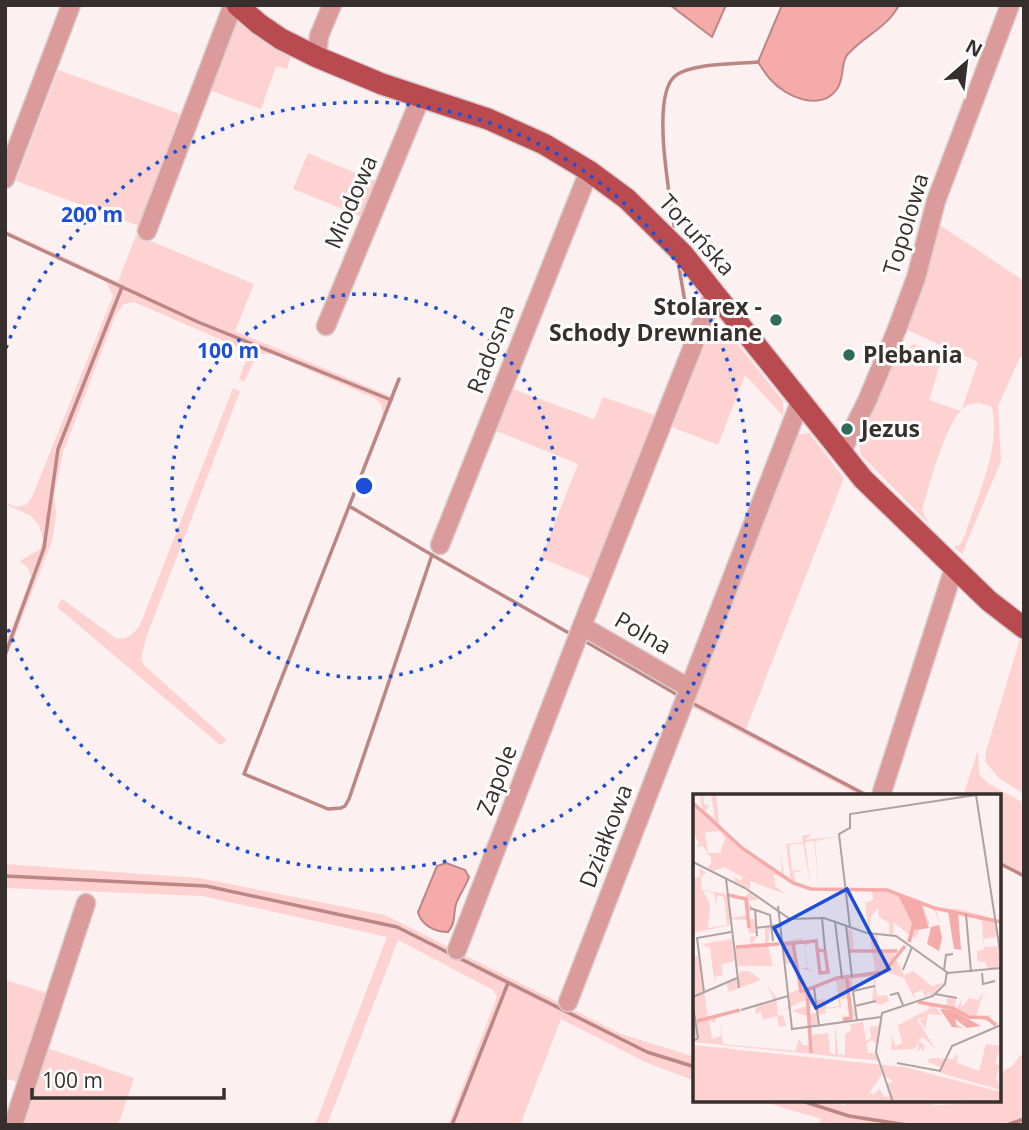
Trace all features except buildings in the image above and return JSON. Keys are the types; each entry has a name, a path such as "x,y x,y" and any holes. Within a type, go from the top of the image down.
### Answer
{"main road":[{"name":"Toruńska","path":"235,5 281,39 317,57 382,84 505,125 544,144 589,171 627,199 661,230 841,453 884,501 989,601 1024,628"}],"street":[{"path":"5,179 71,5"},
{"path":"148,231 235,5"},
{"path":"317,57 319,36 332,5"},
{"name":"Topolowa","path":"841,453 867,401 897,329 916,278 936,201 1010,5"},
{"name":"Miodowa","path":"326,327 421,97"},
{"name":"Radosna","path":"440,545 589,171"},
{"name":"Polna","path":"714,293 582,626 689,688 800,402"},
{"path":"881,792 954,568"},
{"name":"Zapole","path":"457,950 582,626"},
{"name":"Działkowa","path":"568,1002 689,688"},
{"path":"13,1125 86,903"}],"shaded area":[{"path":"670,5 726,5 712,37"},
{"path":"782,5 899,5 882,26 848,54 837,89 822,100 813,101 785,92 769,78 758,62"},
{"path":"235,18 253,33 291,55 287,69 276,66 261,109 209,90"},
{"path":"58,70 180,114 139,226 16,181"},
{"path":"308,153 377,182 362,217 293,189"},
{"path":"935,222 1024,281 1024,357 1020,357 998,406 1001,461 962,554 954,547 960,545 965,535 981,488 991,455 994,423 992,407 972,404 961,410 978,362 905,329"},
{"path":"5,230 118,282 136,235 254,284 235,331 390,396 383,415 381,404 376,399 272,354 261,354 255,359 244,382 239,379 247,358 240,348 134,302 124,304 116,314 63,452 54,496 56,514 52,541 5,661 5,638 9,635 31,577 28,568 20,561 40,549 43,540 39,525 31,516 5,502 15,507 26,505 32,497 113,296 106,282 5,234"},
{"path":"723,326 783,401 783,416 745,375 718,445 672,427 711,329"},
{"path":"914,344 942,358 929,400 961,411 945,438 922,511 929,524 861,455 857,434 894,357"},
{"path":"233,388 240,391 147,635 141,658 144,665 227,740 220,745 57,607 62,599 117,639 126,638 135,631 142,620"},
{"path":"510,388 594,419 603,397 655,415 591,579 541,558 578,464 494,430"},
{"path":"809,433 844,478 745,731 869,794 857,794 690,706 795,435"},
{"path":"1020,639 1024,642 1024,794 999,778 985,762"},
{"path":"978,750 979,774 989,784 1024,803 1024,877 1001,865 1001,794 964,794"},
{"path":"446,863 465,870 469,877 456,904 448,932 429,927 418,912 437,866"},
{"path":"5,864 199,878 385,915 621,1034 693,1056 693,1080 645,1062 561,1019 520,1125 448,1125 497,997 493,990 398,940 327,1125 315,1125 387,937 202,896 5,890"},
{"path":"5,980 47,993 17,1082 5,1078"},
{"path":"44,1047 134,1078 118,1125 19,1125"},
{"path":"1024,1051 1024,1125 819,1125 821,1119 764,1102 835,1102 844,1105 851,1102 921,1102 936,1105 1001,1102 1001,1072 1011,1067"}],"waterway":[{"path":"674,226 664,148 664,105 667,88 674,77 691,69 758,62"},
{"path":"5,233 198,322 391,400"},
{"path":"679,267 687,314"},
{"path":"5,655 44,548 58,449 122,287"},
{"path":"349,506 432,555 349,799 341,808 328,809 244,774 399,379"},
{"path":"432,555 567,632"},
{"path":"583,640 676,694"},
{"path":"694,704 864,794"},
{"path":"1001,864 1024,876"},
{"path":"5,876 206,886 397,927 647,1052 693,1066"},
{"path":"452,1125 508,983"},
{"path":"805,1102 849,1116 907,1125"},
{"path":"1007,1125 1024,1119"}],"place":[{"name":"Stolarex - Schody Drewniane","path":"776,320"},
{"name":"Plebania","path":"849,355"},
{"name":"Jezus","path":"847,429"}]}
